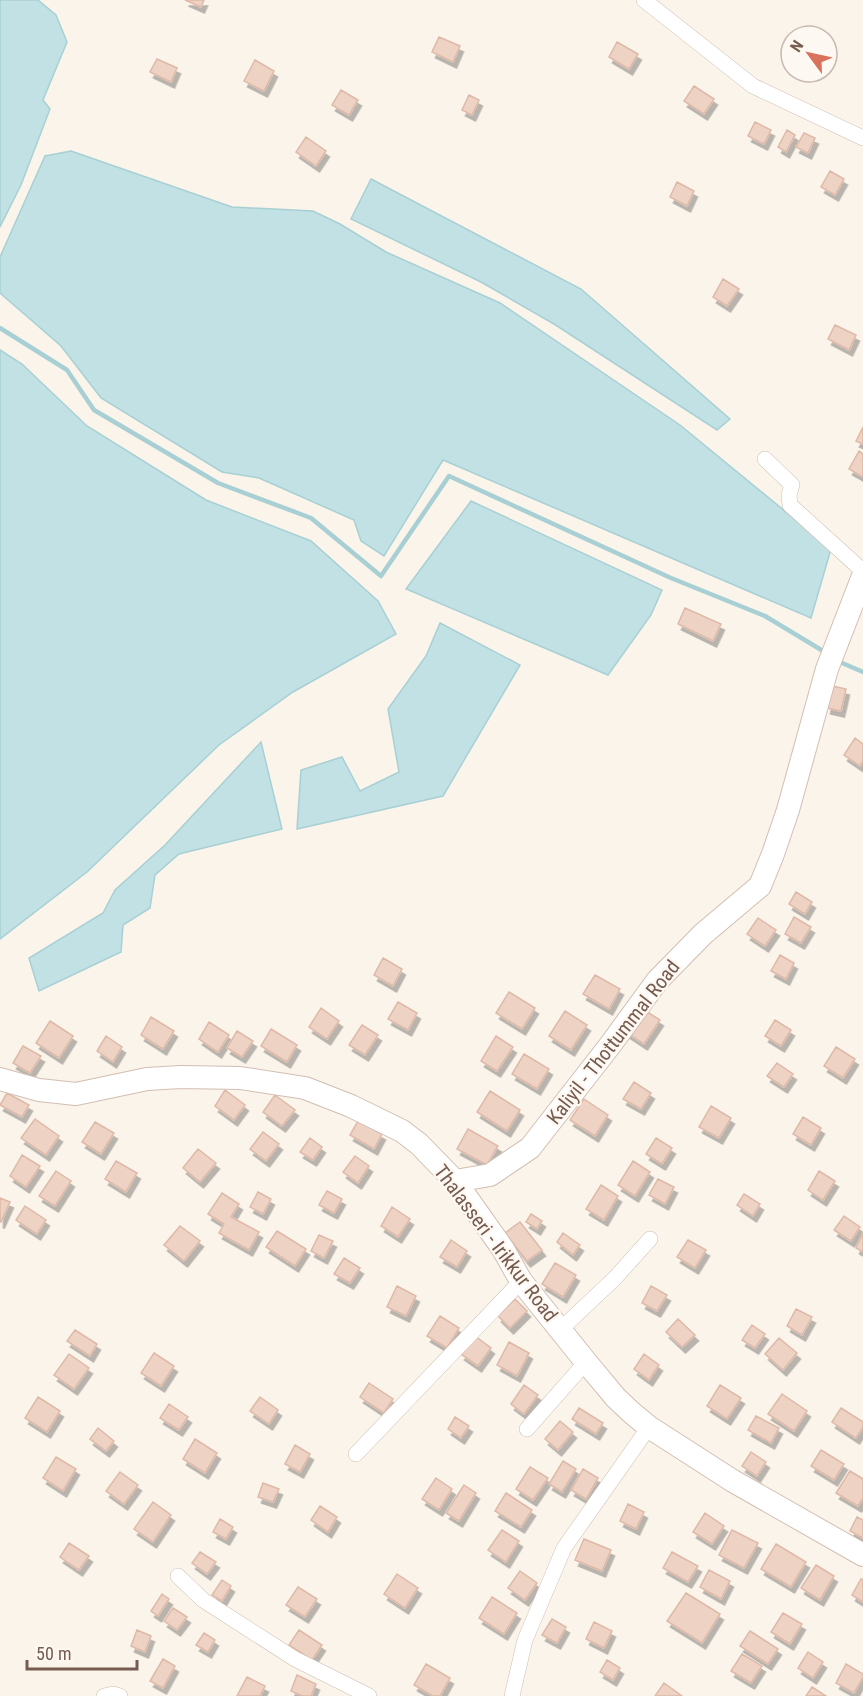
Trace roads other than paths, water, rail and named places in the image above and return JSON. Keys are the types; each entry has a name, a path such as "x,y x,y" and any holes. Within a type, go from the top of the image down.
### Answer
{"main road":[{"name":"Kaliyil - Thottummal Road","path":"455,1181 490,1175 530,1148 657,981 703,934 760,886 788,810 827,669 863,576"},
{"name":"Thalasseri - Irikkur Road","path":"0,1079 39,1090 76,1094 147,1079 240,1078 305,1088 351,1106 402,1131 419,1144 455,1181 503,1249 521,1281 622,1404 649,1427 733,1481 863,1555"}],"street":[{"path":"644,0 753,86 863,138"},
{"path":"765,459 792,485 789,495 790,505 863,571"},
{"path":"561,1329 615,1278 650,1239"},
{"path":"356,1454 521,1281"},
{"path":"527,1429 586,1362"},
{"path":"512,1696 525,1640 564,1548 649,1427"},
{"path":"178,1576 203,1600 295,1659 369,1696"},
{"path":"104,1696 113,1694 120,1696"}],"water":[{"path":"0,0 38,0 56,15 67,42 43,100 50,109 21,185 0,227"},
{"path":"71,151 232,207 313,211 340,224 386,252 500,303 680,425 831,549 811,618 443,460 384,556 361,541 354,520 259,478 222,472 101,398 61,346 0,293 0,257 45,156"},
{"path":"371,179 581,289 730,419 717,430 554,324 481,282 351,219"},
{"path":"0,350 22,364 87,426 206,500 311,541 378,601 396,634 293,692 219,745 87,872 0,939"},
{"path":"471,501 662,590 651,615 608,675 406,589"},
{"path":"440,623 520,665 443,796 297,829 301,770 342,757 360,791 399,772 388,709 426,656"},
{"path":"261,742 282,829 179,854 155,875 150,908 123,925 121,952 39,991 29,958 103,913 115,890 165,845"}],"waterway":[{"path":"0,328 67,370 94,410 218,483 311,518 381,576 449,476 671,578 765,616 823,651"},
{"path":"842,663 863,672"}]}
